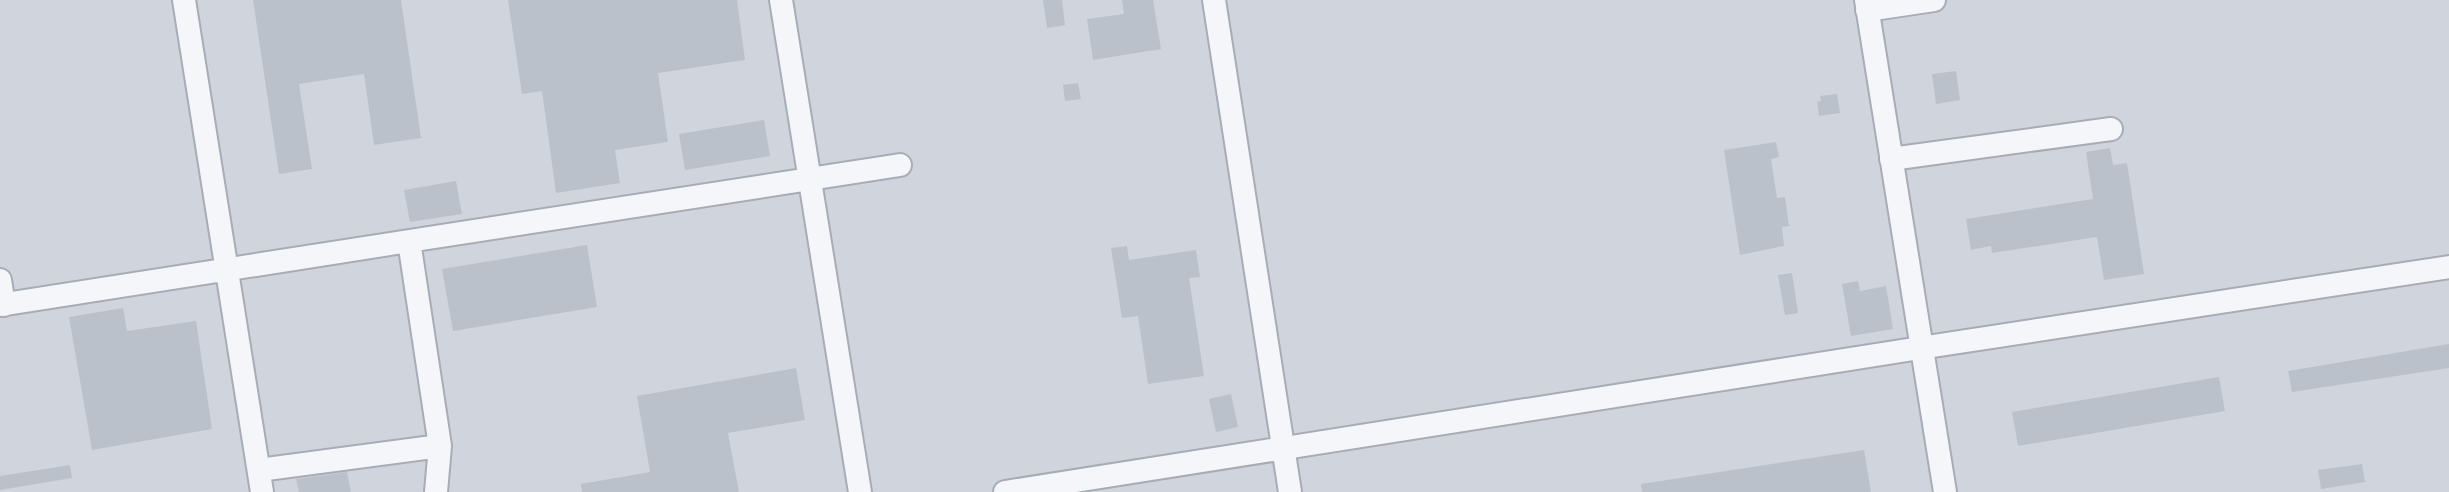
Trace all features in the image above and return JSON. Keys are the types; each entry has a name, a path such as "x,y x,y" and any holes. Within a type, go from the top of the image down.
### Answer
{"lane":[{"path":"184,0 227,269 258,486 440,446"},
{"path":"781,0 860,492"},
{"path":"1214,0 1290,492"},
{"path":"1934,0 1867,5 1944,492"},
{"path":"1891,159 2111,129"},
{"path":"0,280 2,305 900,165"},
{"path":"408,241 440,446 436,492"},
{"path":"1005,492 2449,267"}],"shaded area":[{"path":"0,0 2449,0 2449,492 0,492"}],"building":[{"path":"253,0 401,0 421,138 374,145 364,74 299,84 312,169 279,174"},
{"path":"508,0 737,0 745,60 658,73 668,142 615,150 620,183 556,193 542,91 522,94"},
{"path":"1043,0 1062,0 1065,25 1047,28"},
{"path":"1122,0 1153,0 1161,49 1093,60 1087,19 1124,14"},
{"path":"1956,71 1960,100 1936,104 1932,74"},
{"path":"1078,83 1081,99 1065,101 1063,85"},
{"path":"1837,94 1840,113 1819,116 1817,102 1821,101 1820,96"},
{"path":"764,120 770,156 685,170 679,134"},
{"path":"1776,142 1779,157 1771,159 1777,198 1785,197 1789,226 1782,227 1784,246 1740,255 1724,150"},
{"path":"2110,148 2113,165 2127,163 2144,274 2104,280 2097,237 1992,253 1991,246 1971,250 1966,219 2093,199 2086,152"},
{"path":"456,181 462,214 410,222 404,190"},
{"path":"587,245 597,307 453,331 442,269"},
{"path":"1127,246 1129,260 1196,250 1200,277 1189,278 1204,376 1148,384 1138,316 1122,318 1111,248"},
{"path":"1792,273 1798,313 1785,315 1778,275"},
{"path":"1858,281 1860,291 1886,286 1893,329 1851,336 1842,284"},
{"path":"123,308 127,331 196,321 212,429 92,450 69,317"},
{"path":"2449,344 2449,368 2292,392 2288,371"},
{"path":"796,368 805,420 728,433 739,492 582,492 581,484 650,472 637,396"},
{"path":"2219,377 2225,411 2018,446 2012,412"},
{"path":"1231,394 1238,427 1216,432 1209,399"},
{"path":"1864,450 1871,492 1642,492 1641,484"},
{"path":"2362,464 2365,482 2321,489 2318,470"},
{"path":"70,465 72,478 0,490 0,476"},
{"path":"347,472 351,492 299,492 296,479"}]}
